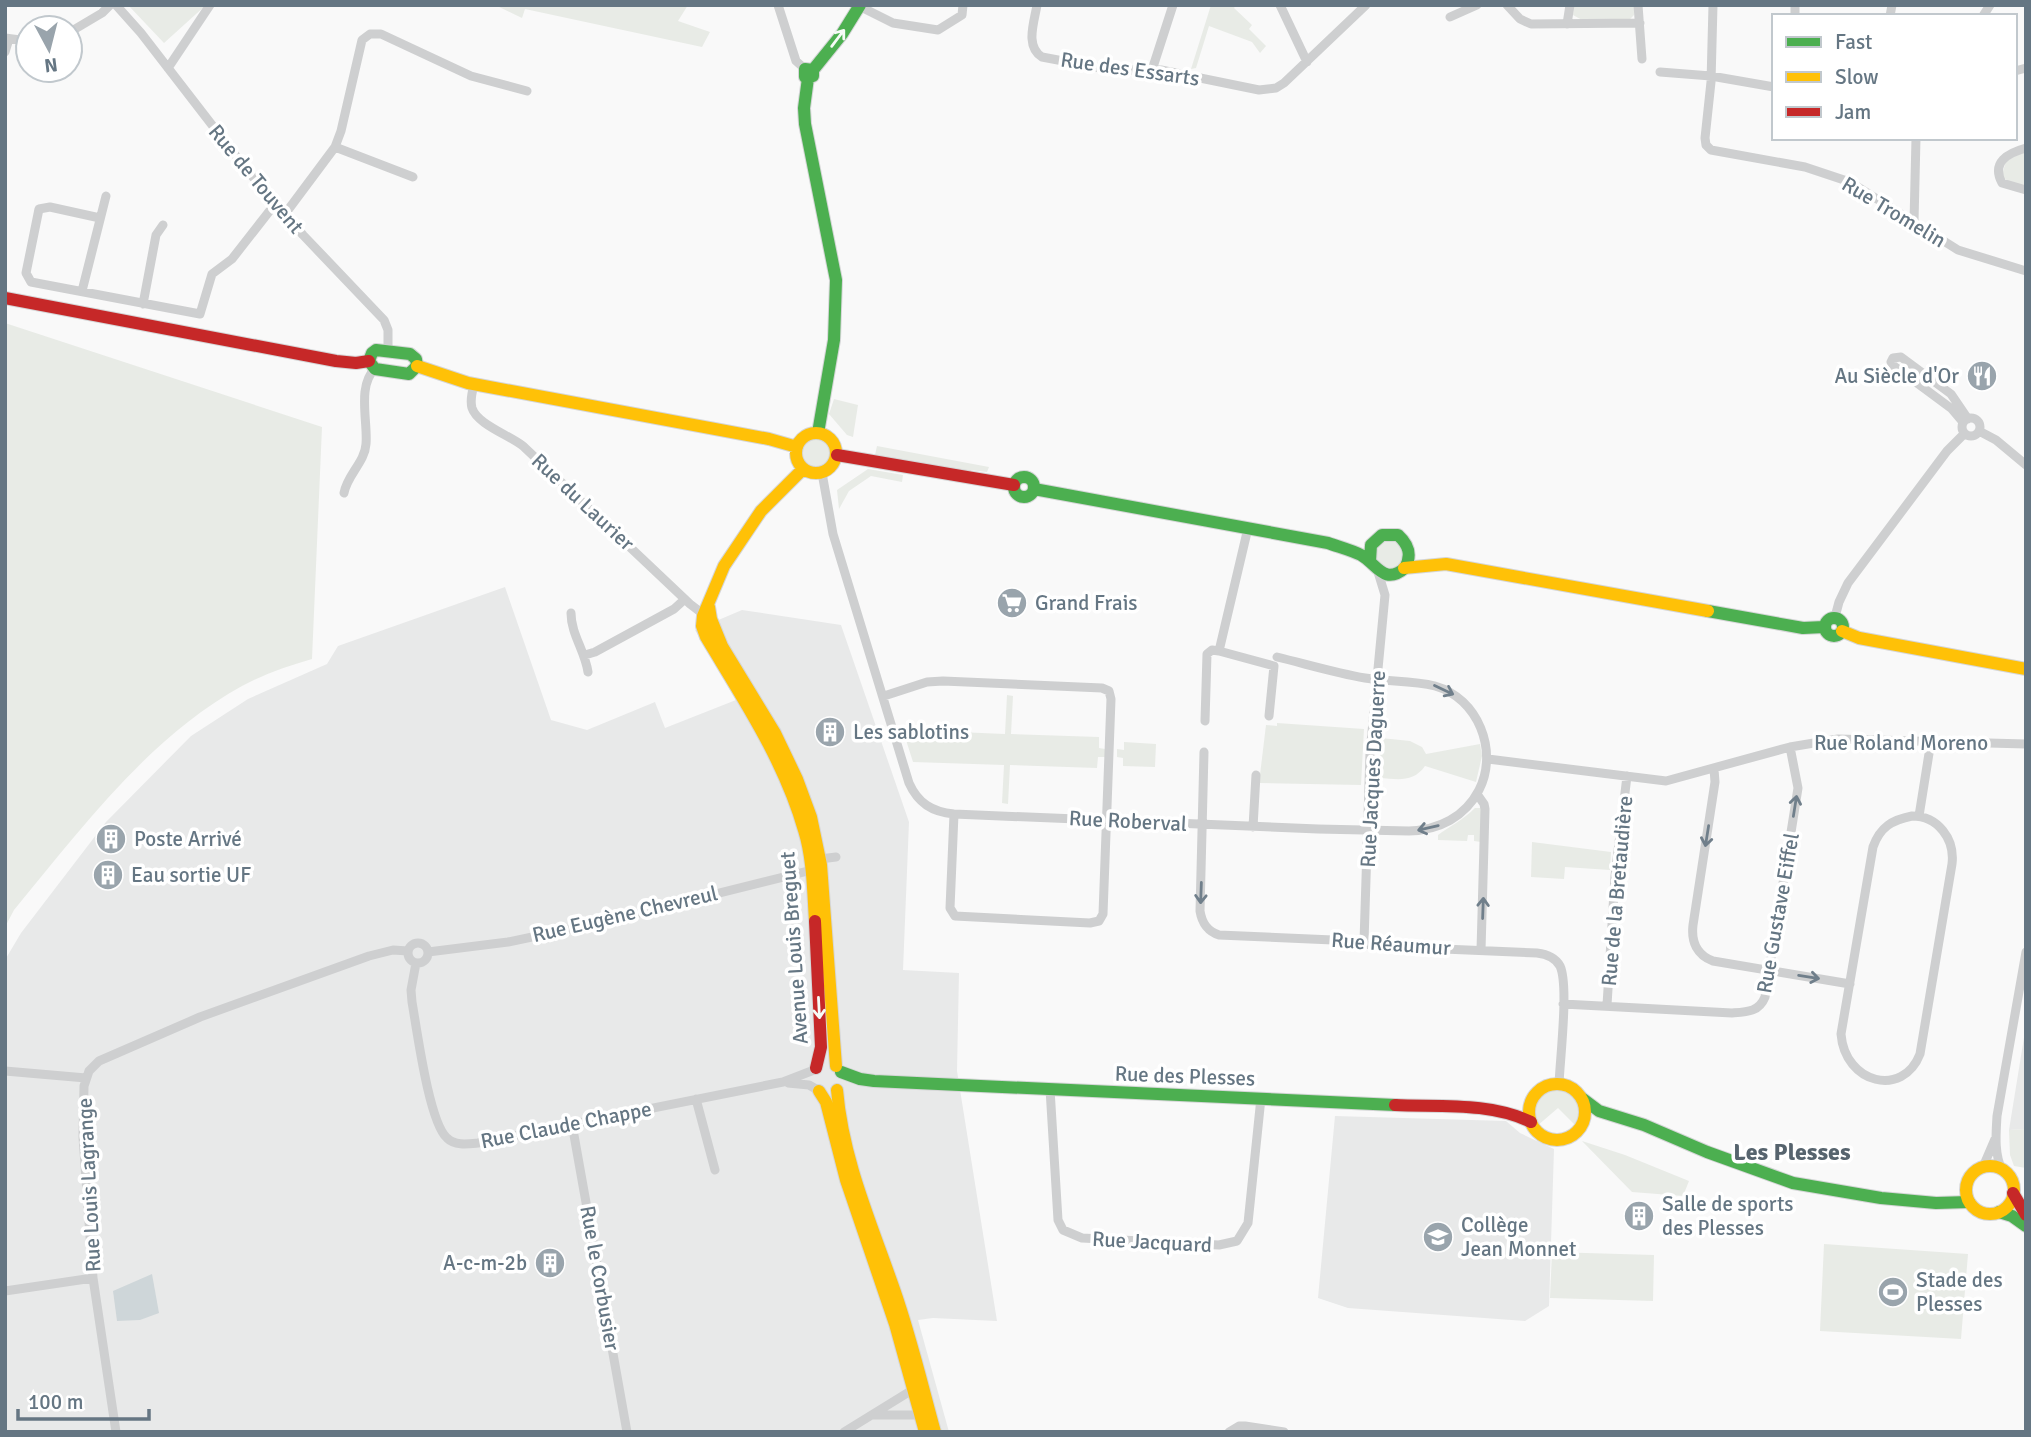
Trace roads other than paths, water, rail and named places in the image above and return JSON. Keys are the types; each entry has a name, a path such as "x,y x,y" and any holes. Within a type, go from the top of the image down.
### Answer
{"street":[{"path":"84,24 110,5"},
{"name":"Rue de Touvent","path":"116,5 275,204 384,320 388,330 388,351"},
{"path":"168,68 210,5"},
{"path":"778,5 796,61 808,72"},
{"path":"818,433 834,340 836,279 805,124 808,72 842,34 860,5 893,23 938,30 962,15 963,5"},
{"name":"Rue des Essarts","path":"1037,5 1032,43 1035,52 1042,57 1111,71 1161,70 1259,90 1276,88 1366,5"},
{"path":"1152,70 1174,5"},
{"path":"1280,5 1307,62"},
{"path":"1450,17 1477,5"},
{"path":"1507,5 1525,22 1640,23"},
{"path":"1567,24 1570,5"},
{"path":"1638,5 1642,59"},
{"name":"Rue Tromelin","path":"1713,5 1711,76 1704,138 1711,150 1792,163 1850,182 1958,250 2026,271"},
{"path":"285,214 335,147 362,40 370,34 381,34 471,76 527,91"},
{"path":"5,52 7,39"},
{"path":"1660,72 1711,76 1772,87"},
{"path":"1914,222 1916,140"},
{"path":"335,147 413,177"},
{"path":"2026,148 2009,152 2003,157 1999,175 2002,183 2026,190"},
{"path":"82,291 106,196"},
{"path":"196,334 212,274 232,259 275,204"},
{"path":"100,218 50,206 39,209 26,273 31,282 200,314"},
{"path":"143,304 156,235 163,225"},
{"path":"5,298 409,374 417,366"},
{"path":"344,493 348,480 365,451 367,379 372,365 372,353 376,350 413,356 417,366"},
{"path":"1966,420 1951,394 1900,357 1893,358 1891,362 1894,366 1966,420 1978,421 1979,431"},
{"path":"417,366 474,384 769,439 797,447"},
{"name":"Rue du Laurier","path":"474,384 472,407 479,418 523,446 685,599 706,615"},
{"path":"1964,434 1962,427 1966,420"},
{"path":"1964,434 1973,436 1979,431"},
{"path":"1979,431 1996,440 2026,465"},
{"path":"818,433 830,438 836,455 831,468 822,473 810,473 797,461 797,447 805,436 818,433"},
{"path":"1835,617 1848,583 1947,451 1964,434"},
{"path":"836,455 1014,485 1021,497 1028,496 1034,489 1328,543 1355,552 1387,574 1446,564"},
{"path":"706,615 710,591 723,565 776,491 803,469"},
{"name":"Rue Roberval","path":"822,473 833,534 914,793 934,811 1253,827 1419,830 1438,826 1464,811 1477,794 1488,759"},
{"path":"1219,651 1248,528"},
{"path":"1328,543 1374,540 1382,535 1394,534 1403,538 1409,546 1446,564 1803,628 1824,627"},
{"path":"1374,540 1369,550 1385,595"},
{"path":"1385,595 1410,558 1409,546"},
{"name":"Rue Jacques Daguerre","path":"1364,942 1367,831 1385,595"},
{"path":"585,655 674,609 685,599"},
{"path":"571,613 571,624 585,655 587,671"},
{"name":"Avenue Louis Breguet","path":"706,615 773,729 797,779 815,830 833,1046 839,1069"},
{"path":"1824,627 1828,620 1835,617"},
{"path":"1824,627 1830,635 1837,636 1842,631 1842,622 1835,617"},
{"path":"1842,631 1859,638 2026,669"},
{"path":"1205,721 1207,654 1212,650 1274,666 1269,716"},
{"path":"1277,657 1377,680 1424,684 1453,694 1477,720 1485,739 1488,759"},
{"path":"884,696 927,682 943,681 1106,688 1111,699 1103,914 1099,921 1090,923 954,916 950,908 954,814"},
{"name":"Rue Roland Moreno","path":"1488,759 1666,781 1790,747 1838,739 2026,744"},
{"path":"1919,816 1931,741"},
{"name":"Rue Gustave Eiffel","path":"1563,1003 1732,1013 1751,1012 1763,1002 1798,788 1790,747"},
{"path":"1204,752 1204,825"},
{"path":"1714,769 1715,782 1693,925 1693,940 1700,954 1713,961 1850,984"},
{"path":"1253,827 1256,775"},
{"name":"Rue de la Bretaudière","path":"1607,1005 1615,876 1627,776"},
{"path":"1477,794 1485,804 1481,950"},
{"path":"1919,816 1930,819 1948,836 1953,855 1920,1054 1918,1060 1905,1073 1894,1079 1872,1079 1861,1074 1846,1059 1841,1034 1871,855 1881,831 1895,820 1919,816"},
{"name":"Rue Réaumur","path":"1204,825 1200,911 1202,920 1212,933 1364,942 1373,946 1537,953 1553,958 1563,976 1559,1084"},
{"name":"Rue Eugène Chevreul","path":"428,953 508,942 603,922 817,866 836,857"},
{"name":"Avenue Louis Breguet","path":"815,1069 821,1047 817,866"},
{"path":"418,943 424,945 428,953 424,961 415,963 408,957 411,945 418,943"},
{"name":"Rue Louis Lagrange","path":"116,1432 93,1278 83,1137 83,1094 86,1078 93,1065 200,1017 369,956 393,950 408,951"},
{"path":"1999,1212 2009,1204 2013,1193 2012,1182 1998,1160 1995,1138 2026,952"},
{"name":"Rue Claude Chappe","path":"415,963 412,1002 433,1112 437,1124 449,1141 460,1144 478,1143 783,1082 815,1069"},
{"path":"918,1387 843,1170 826,1102 813,1082 815,1069 824,1064 839,1069 842,1080 838,1089 839,1113 850,1156 899,1301 925,1414 934,1432"},
{"name":"Rue des Plesses","path":"839,1069 859,1079 874,1081 1493,1109 1513,1107 1532,1100"},
{"path":"5,1071 86,1078"},
{"name":"Rue des Plesses","path":"838,1089 874,1081"},
{"name":"Rue Claude Chappe","path":"783,1082 809,1085 817,1090"},
{"path":"1622,1118 1597,1118 1582,1125 1569,1137 1557,1140 1539,1133 1531,1122 1529,1113 1532,1100 1546,1086 1559,1084 1573,1088 1595,1109 1622,1118 1793,1183 1861,1196 1969,1202 1981,1212 1999,1212 2026,1226"},
{"path":"817,1090 828,1093 838,1089"},
{"name":"Rue Jacquard","path":"1050,1089 1058,1220 1063,1230 1082,1238 1219,1245 1237,1241 1248,1223 1261,1098"},
{"path":"1582,1125 1585,1112 1583,1099"},
{"path":"696,1100 715,1170"},
{"name":"Rue des Plesses","path":"1493,1109 1513,1113 1531,1122"},
{"name":"Rue le Corbusier","path":"572,1124 627,1432"},
{"path":"1969,1202 1966,1186 1970,1177 1983,1167 1995,1138"},
{"path":"1983,1167 1991,1166 2002,1170"},
{"path":"1922,1200 1951,1195 1966,1186"},
{"path":"2013,1193 2026,1215"},
{"path":"5,1291 93,1278"},
{"path":"844,1432 918,1387"},
{"path":"873,1415 925,1414"},
{"path":"925,1414 925,1432"},
{"path":"1228,1432 1244,1426 1284,1432"}],"place":[{"name":"Au Siècle d'Or","path":"1982,376"},
{"name":"Grand Frais","path":"1012,603"},
{"name":"Les sablotins","path":"830,732"},
{"name":"Poste Arrivé","path":"111,839"},
{"name":"Eau sortie UF","path":"108,875"},
{"name":"Salle de sports des Plesses","path":"1639,1216"},
{"name":"Collège Jean Monnet","path":"1438,1237"},
{"name":"A-c-m-2b","path":"550,1263"},
{"name":"Stade des Plesses","path":"1893,1292"}],"district":[{"name":"Les Plesses","path":"1792,1152"}]}
